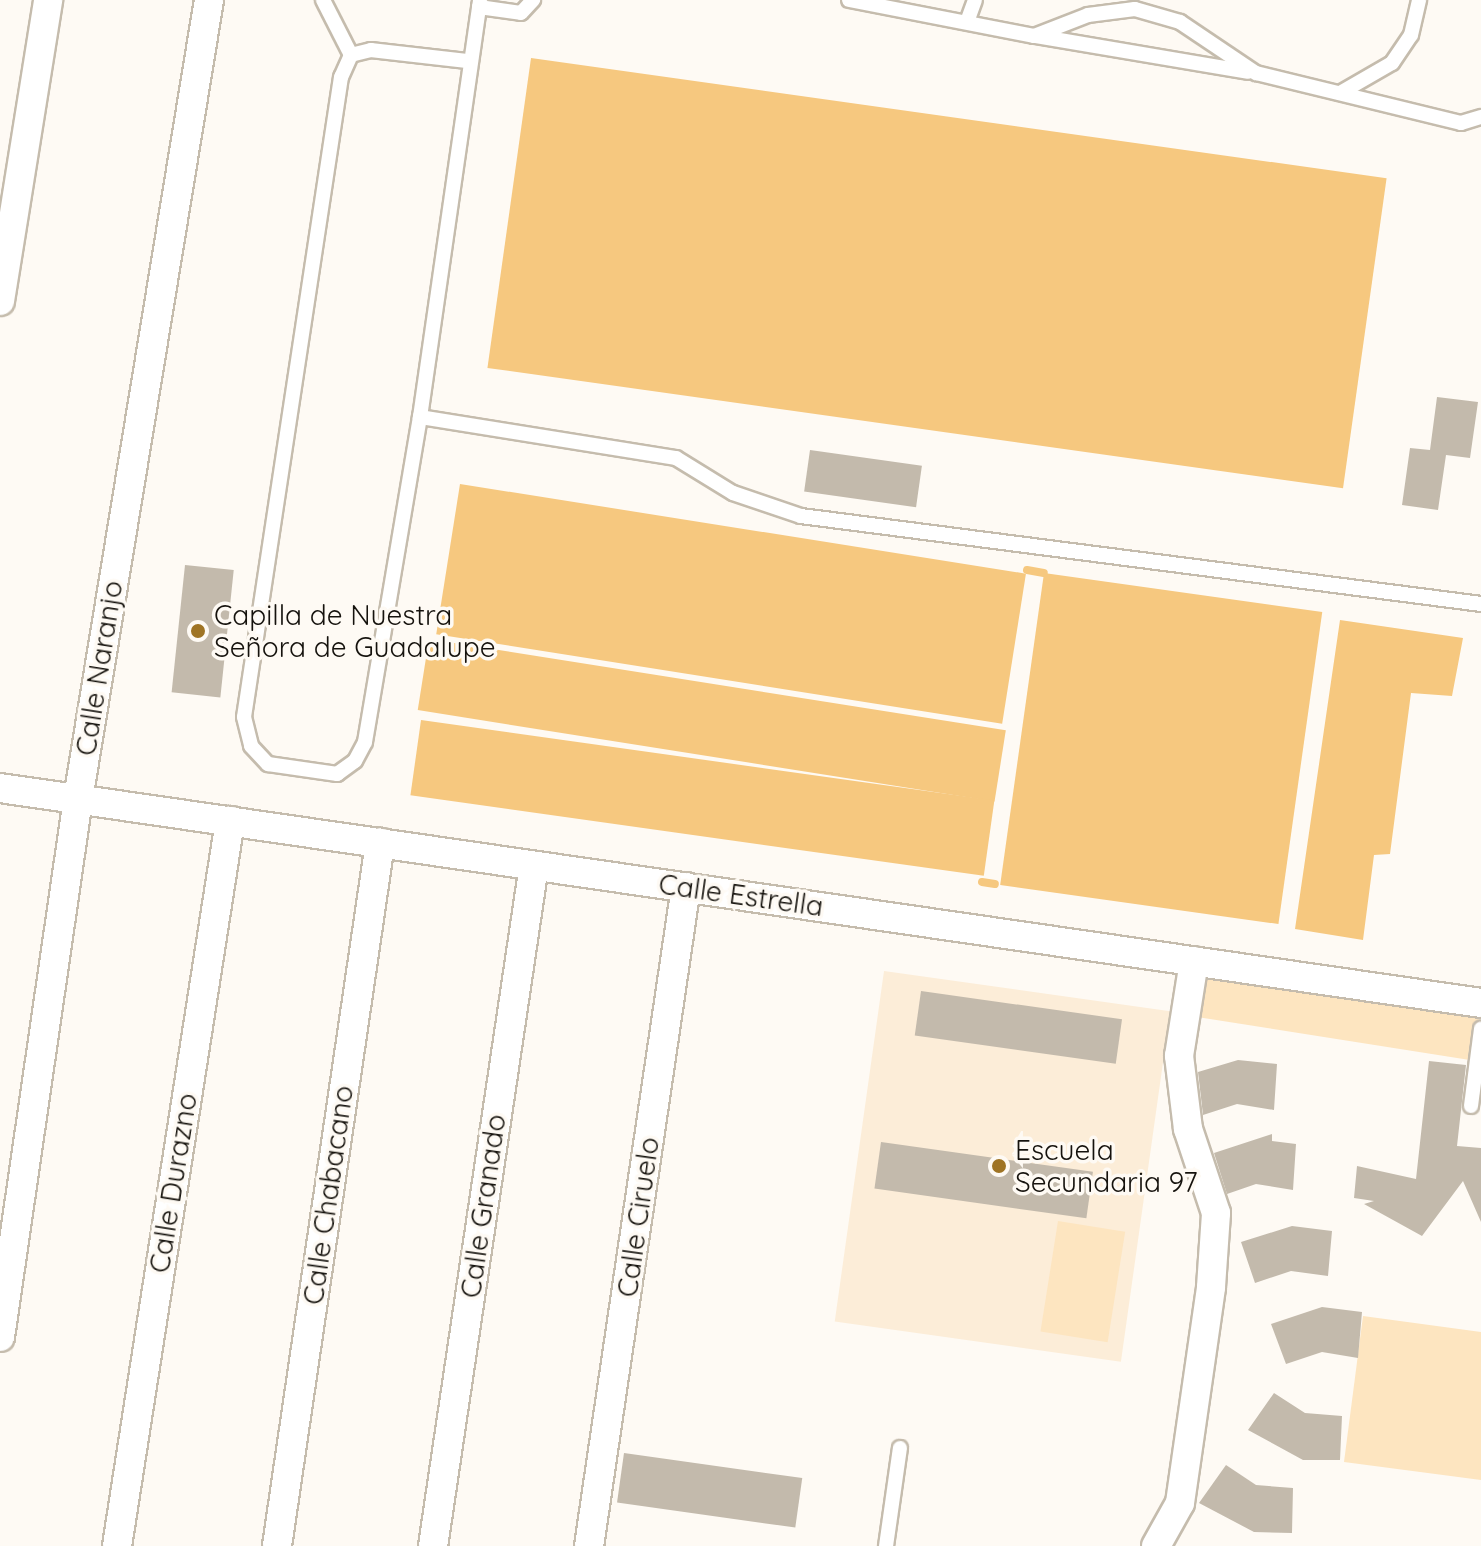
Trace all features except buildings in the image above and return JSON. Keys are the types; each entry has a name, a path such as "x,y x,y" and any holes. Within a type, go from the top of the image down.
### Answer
{"street":[{"path":"0,301 48,0"},
{"name":"Calle Naranjo","path":"0,1337 78,799 209,0"},
{"name":"Calle Estrella","path":"0,788 1481,1003"},
{"name":"Calle Durazno","path":"117,1546 230,821"},
{"name":"Calle Chabacano","path":"277,1546 380,843"},
{"name":"Calle Granado","path":"433,1546 534,865"},
{"name":"Calle Ciruelo","path":"589,1546 686,887"},
{"path":"1156,1546 1180,1503 1211,1287 1216,1213 1188,1129 1179,1056 1194,961"}],"lane":[{"path":"323,0 351,55"},
{"path":"351,55 341,77 244,717 251,746 268,764 337,774 355,761 365,742 420,417 467,61 479,3 521,13 533,0"},
{"path":"854,0 1034,36 1256,73 1461,123 1481,117"},
{"path":"967,22 975,0"},
{"path":"1340,93 1392,63 1411,35 1419,0"},
{"path":"1034,36 1088,15 1135,9 1180,22 1256,73"},
{"path":"351,55 371,50 467,61"},
{"path":"420,417 676,458 733,493 801,516 1481,604"},
{"path":"1471,1106 1481,1029"},
{"path":"886,1546 900,1448"}],"shaded area":[{"path":"531,58 1387,178 1343,488 487,368"},
{"path":"460,484 1026,574 1002,724 436,634"},
{"path":"1044,573 1322,612 1278,924 1000,885"},
{"path":"1340,620 1463,638 1452,696 1411,693 1390,854 1374,855 1363,940 1295,929"},
{"path":"429,639 1006,730 995,801 418,710"},
{"path":"421,720 994,801 984,876 410,795"},
{"path":"1208,969 1481,1012 1473,1061 1200,1017"},
{"name":"Escuela Secundaria 97","path":"884,971 1170,1011 1121,1362 835,1322"},
{"path":"1058,1221 1125,1232 1108,1342 1040,1332"},
{"path":"1363,1316 1481,1332 1481,1480 1344,1462"}],"waterway":[{"path":"1027,570 1044,573"},
{"path":"982,882 995,884"}],"place":[{"name":"Capilla de Nuestra Señora de Guadalupe","path":"198,631"},
{"name":"Escuela Secundaria 97","path":"999,1166"}]}
